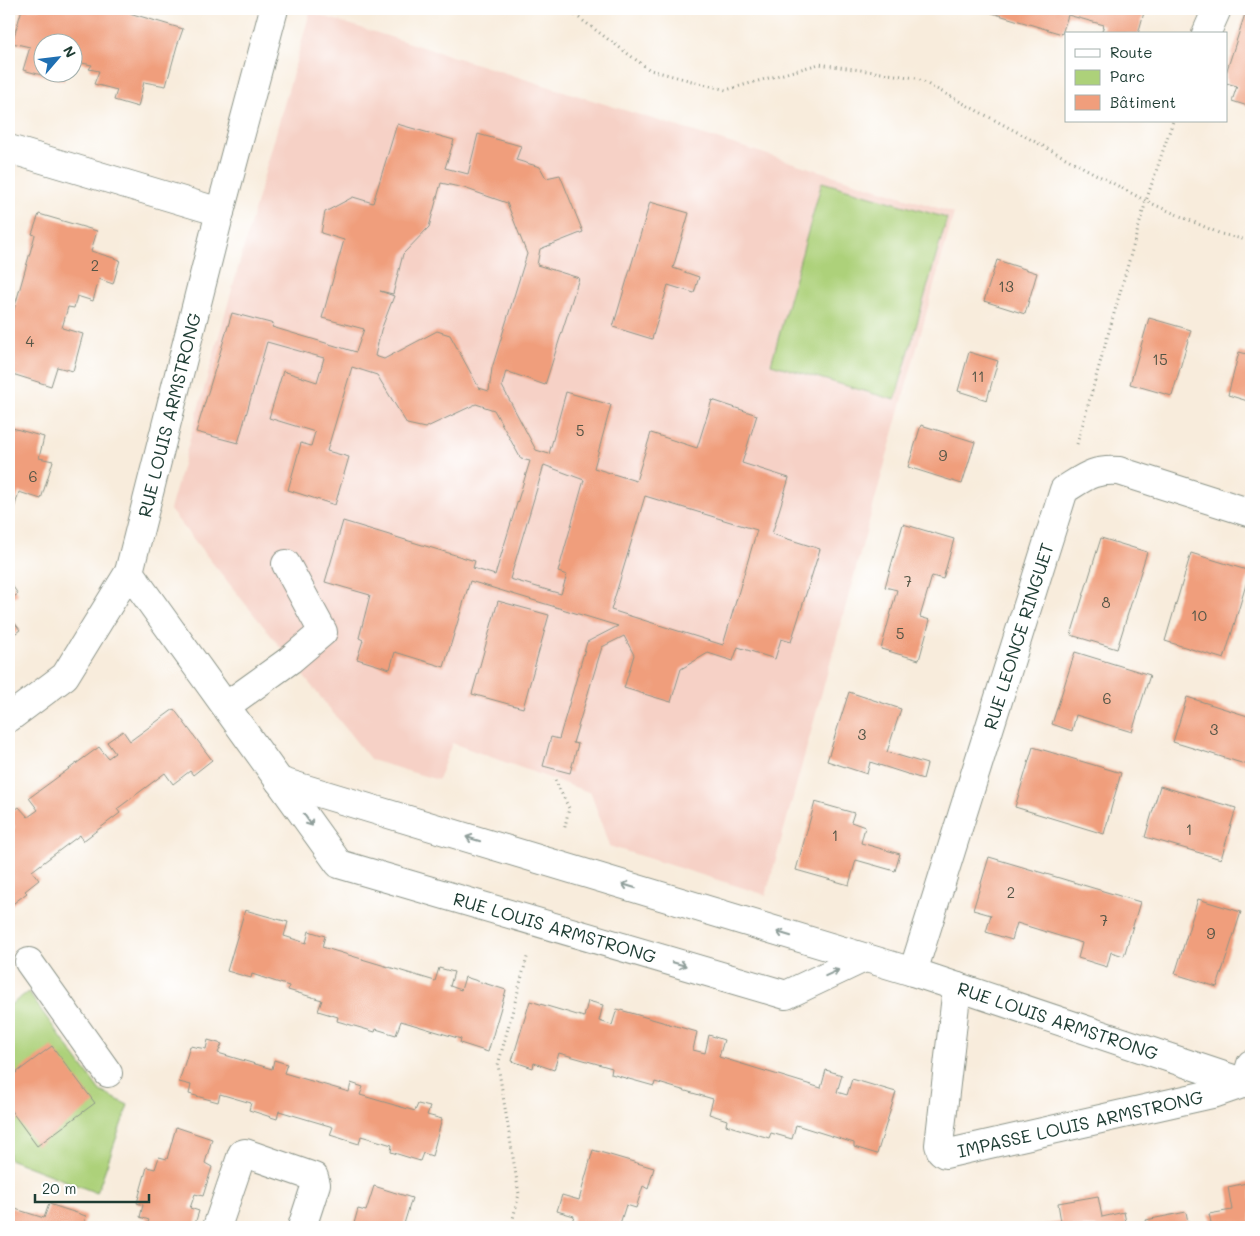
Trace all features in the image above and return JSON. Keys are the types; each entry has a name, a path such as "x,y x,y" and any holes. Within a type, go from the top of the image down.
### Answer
{"street":[{"name":"RUE LOUIS ARMSTRONG","path":"274,9 220,212 129,572 338,864 786,995 864,958"},
{"path":"1207,32 1217,9"},
{"path":"9,149 220,212"},
{"path":"1064,490 1092,473 1104,470 1119,471 1251,512"},
{"name":"RUE LEONCE RINGUET","path":"913,972 1064,490"},
{"path":"226,706 290,660 323,632 286,564"},
{"path":"9,718 65,676 129,572"},
{"name":"RUE LOUIS ARMSTRONG","path":"280,781 913,972 1249,1077"},
{"path":"29,962 108,1074"},
{"name":"IMPASSE LOUIS ARMSTRONG","path":"957,987 939,1146 945,1154 1216,1092 1249,1077"},
{"path":"217,1227 242,1154 246,1152 314,1177 316,1184 302,1227"}],"path":[{"path":"567,9 650,70 726,90 818,64 916,78 1146,201 1221,234 1251,241"},
{"path":"1064,490 1146,201 1173,122"},
{"path":"555,780 569,808 556,864"},
{"path":"511,1227 519,1194 498,1065 537,922"}],"shaded area":[{"path":"310,12 954,213 766,895 609,846 591,793 452,743 438,780 371,760 170,510"}],"green space":[{"path":"822,182 947,218 895,400 771,364"},
{"path":"28,992 100,1091 128,1105 97,1193 9,1159 9,1006"}],"building":[{"path":"22,9 116,9 183,29 166,86 144,82 138,107 114,100 117,90 94,84 99,71 89,69 92,65 82,63 82,32 32,32 32,72 23,70 30,47 12,43"},
{"path":"979,9 1145,9 1139,32 1102,32 1104,25 1068,15 1062,34"},
{"path":"1245,14 1251,16 1251,107 1232,101 1237,86 1228,84 1228,67"},
{"path":"397,124 454,140 445,168 468,174 478,134 521,146 516,160 540,167 546,178 560,175 583,232 540,249 537,265 579,278 545,385 506,371 502,386 536,450 549,454 566,392 611,405 594,468 636,481 651,433 697,448 712,400 757,415 742,463 789,478 772,534 820,549 791,642 781,639 775,659 738,647 733,661 708,653 681,669 671,702 624,688 634,655 624,636 602,647 573,743 578,744 570,773 543,766 551,737 559,739 587,642 618,626 470,581 444,667 395,652 390,669 357,659 363,640 359,638 370,595 325,582 343,521 475,561 473,568 495,575 530,461 521,459 494,410 476,404 425,428 407,424 377,375 352,367 327,451 349,457 335,505 288,490 301,443 311,446 315,432 269,418 283,371 317,382 324,358 267,342 238,443 196,432 232,313 274,324 272,327 356,352 364,329 322,318 344,240 321,233 325,212 353,197 373,203","holes":["441,183 464,188 507,203 527,254 492,368 489,391 479,388 450,335 437,331 384,359 375,356 381,330 394,296 380,291 393,294 403,254 429,227","544,465 584,480 558,572 567,575 561,594 510,579","645,496 757,530 723,645 611,610"]},
{"path":"650,202 689,213 673,268 699,277 694,293 668,285 652,339 613,327"},
{"path":"39,214 97,231 91,251 120,260 113,284 99,279 93,301 77,296 74,308 68,307 62,328 83,334 73,371 57,367 51,386 9,373 9,327 35,235 32,234"},
{"path":"997,260 1037,273 1025,314 984,301"},
{"path":"1149,318 1191,330 1172,396 1130,384"},
{"path":"969,352 998,361 987,400 958,391"},
{"path":"1239,352 1251,355 1251,402 1228,395"},
{"path":"921,425 975,442 962,484 908,467"},
{"path":"9,427 44,437 39,458 53,461 41,499 19,492 13,512 9,510"},
{"path":"903,524 954,539 943,579 932,576 920,617 930,620 919,660 881,649 897,590 885,587"},
{"path":"1101,538 1147,552 1117,649 1071,635"},
{"path":"1191,553 1250,571 1224,659 1165,641"},
{"path":"9,581 18,594 9,600"},
{"path":"498,601 549,615 523,708 472,694"},
{"path":"9,615 20,630 9,638"},
{"path":"1075,652 1150,675 1132,732 1076,715 1072,731 1052,724"},
{"path":"849,692 901,709 887,752 927,764 923,779 870,762 867,774 827,761"},
{"path":"1187,697 1251,717 1251,755 1248,765 1173,742"},
{"path":"174,709 212,760 193,775 190,771 173,784 165,773 117,809 120,813 83,841 80,835 32,871 39,880 25,891 27,893 10,906 9,831 15,827 9,819 9,814 19,807 28,817 38,810 29,798 99,747 108,758 115,753 107,742 123,731 130,741"},
{"path":"1033,747 1121,773 1104,834 1015,807"},
{"path":"1160,786 1236,808 1221,859 1145,837"},
{"path":"815,802 854,813 851,822 865,827 861,843 900,854 895,871 856,860 849,885 796,870"},
{"path":"989,857 1140,902 1124,956 1111,952 1107,967 1078,958 1082,943 1017,923 1012,940 986,932 991,915 973,910"},
{"path":"1198,899 1241,912 1217,987 1175,974"},
{"path":"245,910 288,922 284,936 306,943 309,931 325,936 322,947 435,981 439,968 454,972 450,986 461,990 465,977 506,990 488,1052 460,1043 461,1039 401,1021 396,1035 376,1029 375,1032 337,1021 338,1017 318,1011 322,1000 288,990 289,986 252,974 251,978 227,971"},
{"path":"530,1001 584,1017 588,1001 603,1005 599,1021 612,1025 617,1009 697,1032 693,1050 705,1053 709,1035 724,1040 719,1057 821,1088 826,1070 842,1075 837,1092 847,1095 852,1079 896,1092 877,1154 854,1147 854,1143 796,1125 792,1139 771,1133 769,1138 726,1125 727,1120 709,1114 713,1099 655,1082 654,1086 611,1074 612,1068 559,1053 554,1070 534,1063 533,1068 512,1061"},
{"path":"208,1040 222,1044 218,1053 272,1069 274,1060 287,1064 284,1073 349,1092 351,1083 363,1087 360,1095 415,1111 418,1104 430,1107 427,1115 442,1119 432,1156 423,1153 420,1161 391,1152 392,1145 361,1136 359,1144 330,1135 333,1127 279,1111 277,1119 249,1110 251,1103 220,1094 218,1102 189,1094 191,1085 179,1082 190,1046 206,1049"},
{"path":"52,1046 95,1103 37,1146 9,1108 9,1078"},
{"path":"176,1127 212,1139 205,1163 212,1167 203,1196 195,1194 190,1208 199,1211 194,1227 146,1227 149,1220 140,1217 143,1205 137,1203 147,1167 155,1169 159,1157 167,1159"},
{"path":"593,1150 654,1168 648,1189 643,1186 636,1208 626,1205 619,1227 570,1227 574,1216 557,1211 562,1195 579,1200"},
{"path":"1251,1182 1251,1227 1212,1227 1209,1214 1232,1210 1228,1187"},
{"path":"374,1186 412,1198 403,1227 353,1227 358,1209 366,1211"},
{"path":"1098,1196 1102,1217 1124,1212 1127,1227 1045,1227 1044,1225 1061,1222 1058,1203"},
{"path":"49,1204 86,1216 83,1227 9,1227 9,1207 44,1218"},
{"path":"1186,1212 1189,1227 1148,1227 1146,1220"}]}
